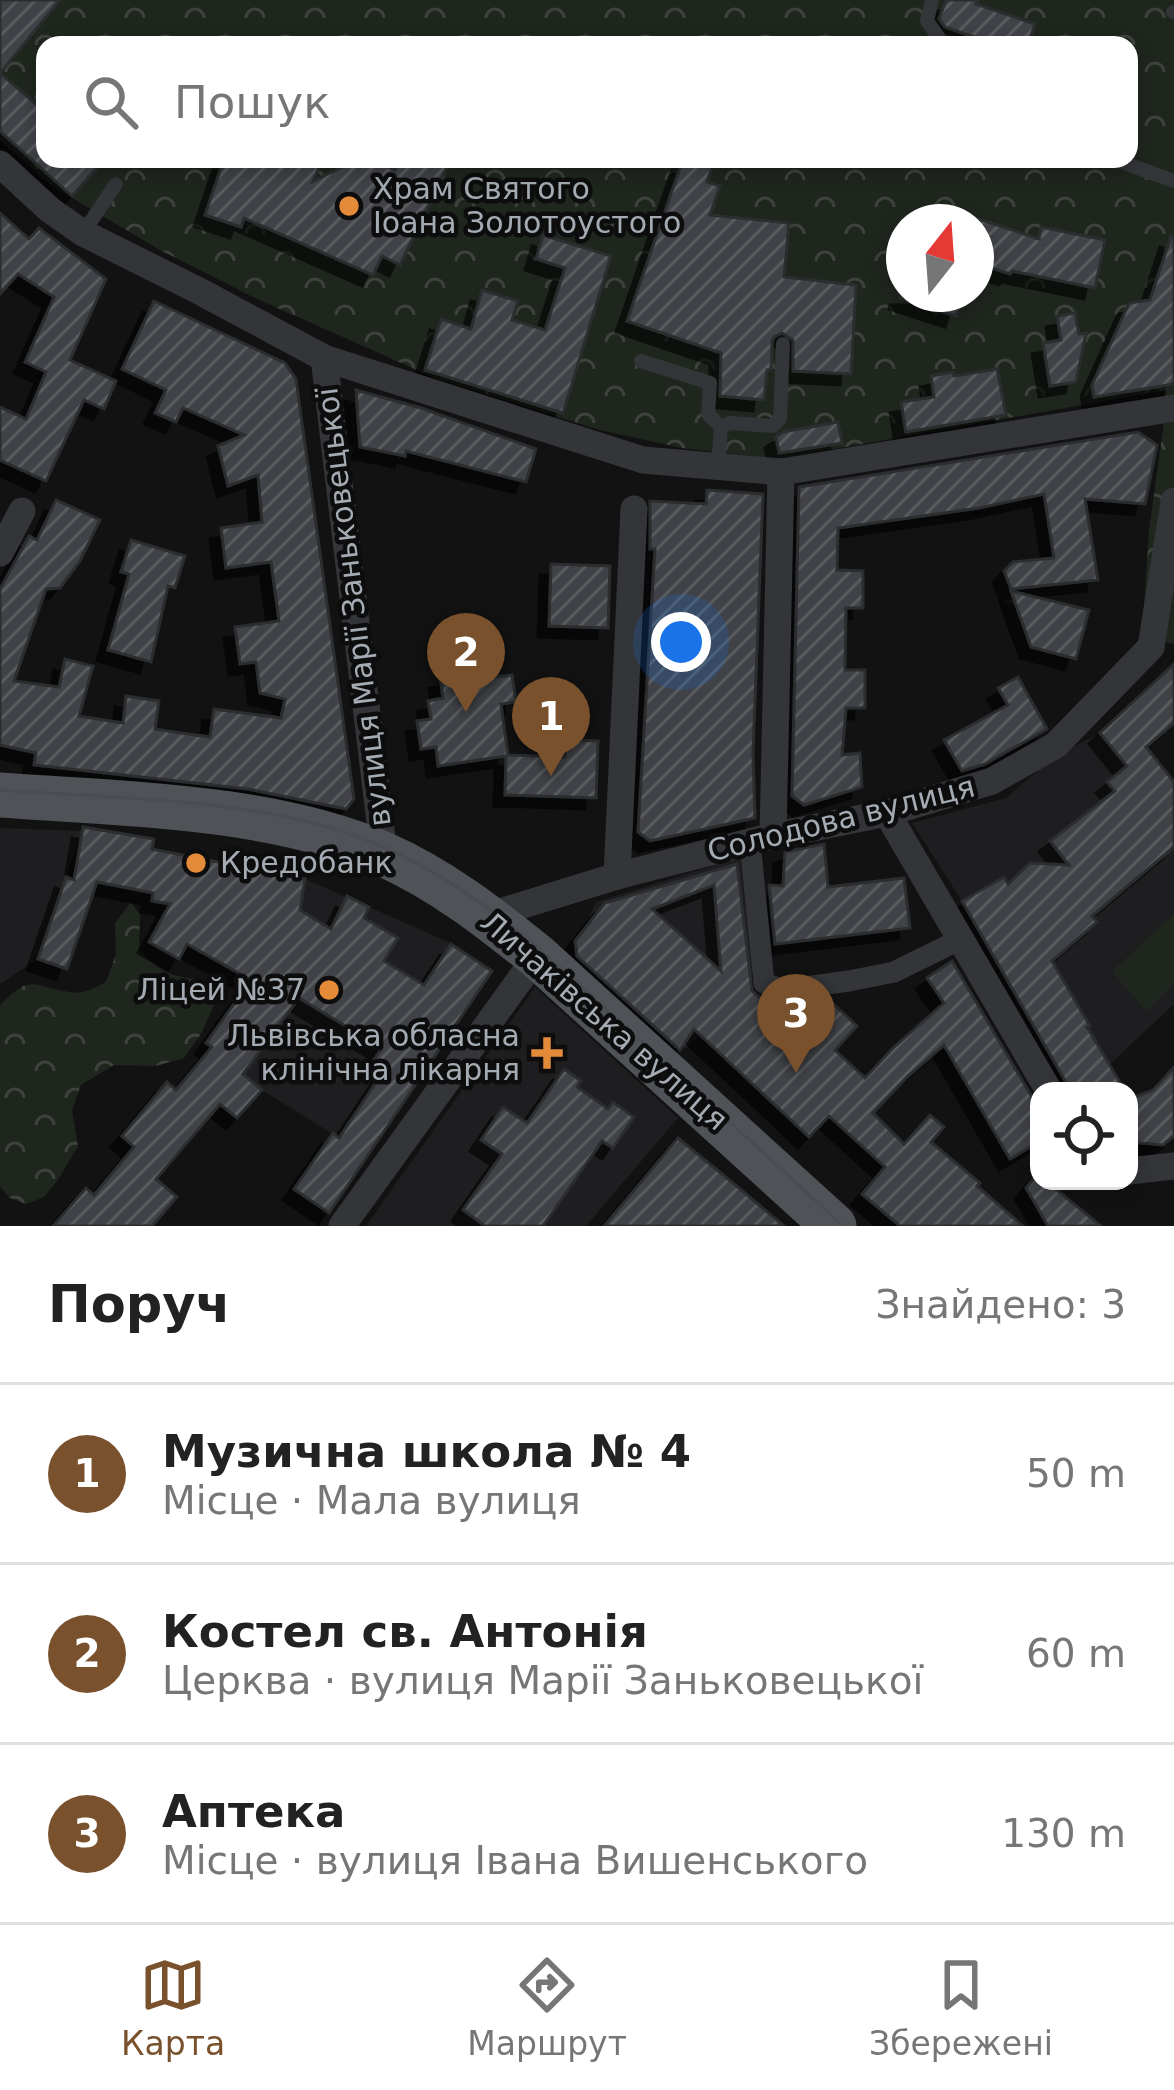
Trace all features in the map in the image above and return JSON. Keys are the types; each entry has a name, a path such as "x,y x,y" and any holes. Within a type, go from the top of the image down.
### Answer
{"main road":[{"name":"Личаківська вулиця","path":"0,795 190,809 281,824 384,855 487,916 537,956 834,1226"}],"street":[{"path":"0,164 82,233 324,358 643,460 781,472 1174,409"},
{"name":"вулиця Марії Заньковецької","path":"324,358 384,855"},
{"path":"781,472 761,839 764,983 784,990 893,972 961,939"},
{"path":"1163,644 1174,501"},
{"path":"617,875 634,508"},
{"path":"0,553 22,511"},
{"name":"Солодова вулиця","path":"487,916 617,875 886,813 992,781 1056,745 1163,644"},
{"path":"886,813 1044,1082"},
{"path":"342,1226 537,956"},
{"path":"1138,1170 1174,1166"}],"lane":[{"path":"932,0 928,21 938,36"},
{"path":"1138,168 1174,181"},
{"path":"82,233 116,184"},
{"path":"721,428 730,423 772,426 779,419 782,344"},
{"path":"641,362 710,383 708,414 721,428 718,466"}],"shaded area":[{"path":"1100,733 1174,809 1174,1004 1109,1065 1004,878 962,901 912,823 1006,798 1054,757"},
{"path":"0,828 82,831 38,959 0,984"},
{"path":"744,856 756,969 686,1049 575,949 596,902"},
{"path":"305,879 451,943 374,1060 385,1069 339,1138 262,1090 206,1043 300,910"},
{"name":"Львівська обласна клінічна лікарня","path":"535,987 678,1118 586,1226 366,1226"}],"green space":[{"path":"0,0 1174,0 1174,644 1142,637 1166,390 778,459 682,448 600,430 437,379 160,250 52,186 0,140"},
{"path":"131,902 140,915 139,950 149,960 178,976 224,983 201,1034 184,1058 156,1066 114,1065 81,1085 72,1110 78,1146 58,1180 44,1197 26,1204 10,1198 0,1187 0,1005 26,985 79,993 106,982 116,954 115,923"},
{"path":"1174,914 1174,984 1146,1011 1112,971"}],"building":[{"path":"0,0 60,0 0,73"},
{"path":"946,0 978,0 976,4 1035,24 1031,36 971,36 945,27 939,19"},
{"path":"0,73 36,104 36,164 0,131"},
{"path":"41,168 97,168 72,196"},
{"path":"221,168 319,168 313,181 340,168 447,168 400,265 382,256 373,275 244,218 241,227 205,215"},
{"path":"680,168 712,168 707,182 720,186 710,215 789,223 784,277 856,285 851,374 793,371 793,340 782,333 772,342 764,400 720,396 721,353 627,321"},
{"path":"0,213 29,239 39,228 106,279 70,360 116,381 104,409 84,400 46,481 0,460 0,407 26,419 46,372 25,362 54,297 18,274 0,294"},
{"path":"994,224 1039,239 1041,227 1105,240 1095,288 994,269"},
{"path":"543,235 611,256 563,413 425,370 441,319 471,329 482,290 518,301 512,320 545,330 565,268 536,259"},
{"path":"1171,236 1174,384 1094,397 1092,385 1129,303 1150,300"},
{"path":"154,301 285,363 296,379 354,799 346,809 248,789 34,765 36,753 0,745 0,589 29,536 37,540 56,500 100,520 60,588 46,589 14,681 59,687 65,659 93,666 79,716 123,723 126,696 159,701 155,729 181,733 210,737 214,709 281,718 285,699 260,693 256,662 240,664 235,627 279,621 271,562 226,568 221,528 262,522 258,475 228,486 218,446 244,435 183,408 176,422 155,413 166,390 122,369"},
{"path":"1075,313 1079,334 1086,333 1076,382 1050,386 1043,343 1061,340 1057,316"},
{"path":"997,369 1006,415 906,432 901,402 934,397 931,376"},
{"path":"356,390 536,449 526,482 406,451 405,456 360,447"},
{"path":"838,422 842,443 779,453 776,437 783,432"},
{"path":"1138,432 1157,445 1145,504 1085,499 1098,580 1011,589 1004,571 1013,562 1054,558 1044,494 838,528 837,570 863,571 863,608 846,608 845,670 865,670 865,708 846,708 842,755 860,753 862,787 804,805 792,796 799,487"},
{"path":"707,490 763,494 753,753 755,818 650,841 638,832 655,549 650,549 650,501 706,504"},
{"path":"131,540 185,556 175,588 168,586 151,662 108,650 129,574 121,572"},
{"path":"551,564 610,566 608,628 549,626"},
{"path":"1011,591 1089,610 1076,659 1031,647"},
{"path":"1174,664 1174,723 1146,747 1174,782 1174,847 1092,916 1097,922 1052,961 1120,1082 1066,1082 962,901 1004,877 1008,884 1030,863 1069,865 1050,841 1115,791 1107,782 1127,766 1100,733"},
{"path":"466,673 467,681 512,675 516,702 501,704 508,755 565,757 566,740 598,741 596,798 505,795 506,756 438,766 436,747 421,749 417,721 431,719 428,701 443,698 440,677"},
{"path":"1018,677 1047,729 985,764 962,771 944,740 1008,705 998,688"},
{"path":"83,827 154,839 152,849 305,879 300,910 331,929 347,896 369,907 364,918 398,938 384,961 424,985 451,944 492,971 329,1213 294,1189 333,1133 339,1138 385,1069 373,1061 382,1048 299,998 243,1074 262,1090 237,1118 220,1104 156,1179 177,1197 152,1226 53,1226 86,1188 94,1195 134,1147 122,1136 167,1082 176,1090 212,1047 206,1043 251,980 187,944 179,959 149,942 170,904 152,901 153,893 97,882 67,969 38,959 66,877 74,880"},
{"path":"824,844 828,887 904,878 910,928 775,944 769,885 783,886 785,852"},
{"path":"737,864 752,991 784,1005 800,1019 818,1000 828,999 857,1026 835,1050 865,1078 944,1003 927,978 952,961 1030,1094 1030,1147 1010,1159 944,1045 873,1113 904,1144 930,1115 944,1127 931,1142 1023,1226 900,1226 862,1194 885,1167 829,1116 809,1137 694,1029 680,1050 577,956 575,941 605,903","holes":["714,885 721,971 652,909"]},
{"path":"1174,1067 1174,1136 1163,1145 1138,1143 1138,1096 1153,1090"},
{"path":"564,1069 581,1081 577,1087 608,1109 613,1102 634,1117 613,1148 602,1141 543,1226 485,1226 463,1210 502,1154 481,1140 503,1107 527,1123"},
{"path":"678,1138 733,1183 784,1226 604,1226"},
{"path":"1030,1183 1030,1190 1057,1190 1101,1226 1048,1226 1026,1188"}],"tram line":[{"path":"0,790 174,801 261,812 344,832 428,869 539,949 843,1226"}],"place":[{"name":"Храм Святого Іоана Золотоустого","path":"349,206"},
{"name":"Костел св. Антонія","path":"466,712"},
{"name":"Музична школа № 4","path":"551,776"},
{"name":"Кредобанк","path":"196,863"},
{"name":"Ліцей №37","path":"329,990"},
{"name":"Львівська обласна клінічна лікарня","path":"547,1053"},
{"name":"Аптека","path":"796,1073"}]}
